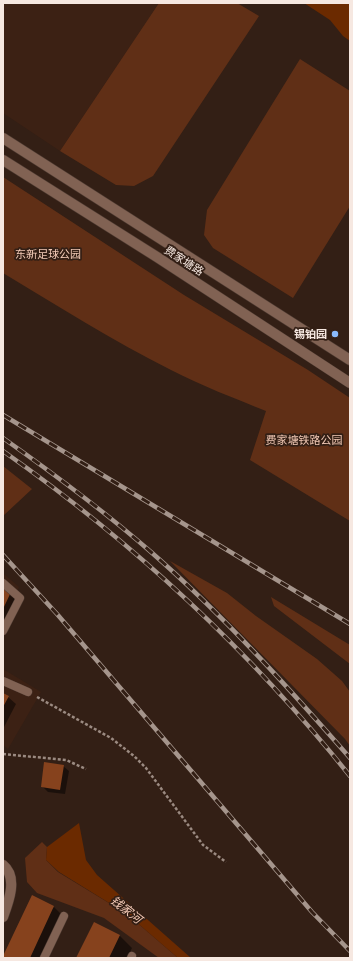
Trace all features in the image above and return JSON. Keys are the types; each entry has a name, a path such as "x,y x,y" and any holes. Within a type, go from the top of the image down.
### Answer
{"street":[{"name":"费家塘路","path":"3,138 350,360"},
{"name":"费家塘路","path":"3,160 157,257 350,383"},
{"path":"157,257 166,242"},
{"path":"3,864 7,868 11,878 11,893 3,917"}],"lane":[{"path":"3,584 20,598 3,631"},
{"path":"3,681 28,692"},
{"path":"44,958 64,916"}],"path":[{"path":"28,692 111,738 134,756 146,768 203,845 226,862"},
{"path":"3,754 66,760 86,769"}],"shaded area":[{"path":"3,3 159,3 60,151 3,113"},
{"path":"3,573 19,587 3,624"},
{"path":"3,669 41,692 8,749 3,745"}],"green space":[{"path":"159,3 237,3 259,16 153,176 134,186 116,185 60,151"},
{"path":"300,59 350,91 350,206 293,298 213,248 204,235 207,210"},
{"name":"东新足球公园","path":"3,177 184,295 308,370 350,398 350,521 250,460 266,411 218,392 149,359 3,273"},
{"path":"3,466 32,489 3,516"},
{"path":"170,561 227,593 256,616 317,659 342,681 350,692 350,746 345,739"},
{"path":"271,597 350,645 350,664 274,606"},
{"path":"42,842 47,847 46,860 58,872 127,914 178,958 159,958 104,918 37,893 27,882 25,858"}],"water":[{"path":"304,3 350,4 350,41 343,36 330,20"},
{"name":"钱家河","path":"79,823 86,860 97,875 191,958 178,958 127,914 59,872 46,860 47,847"}],"building":[{"path":"3,588 11,592 3,609"},
{"path":"3,693 9,696 3,707"},
{"path":"44,762 64,765 60,790 41,787"},
{"path":"32,895 54,906 30,958 3,958 3,956"},
{"path":"94,922 120,935 109,958 76,958"}],"railway":[{"path":"3,415 350,624"},
{"path":"3,438 97,507 178,576 254,652 350,758"},
{"path":"3,451 98,523 144,561 188,601 231,642 272,685 350,776"},
{"path":"3,555 57,614 312,912 350,951"}],"place":[{"name":"锡铂园","path":"335,334"}],"park label":[{"name":"费家塘铁路公园","path":"304,440"}]}
